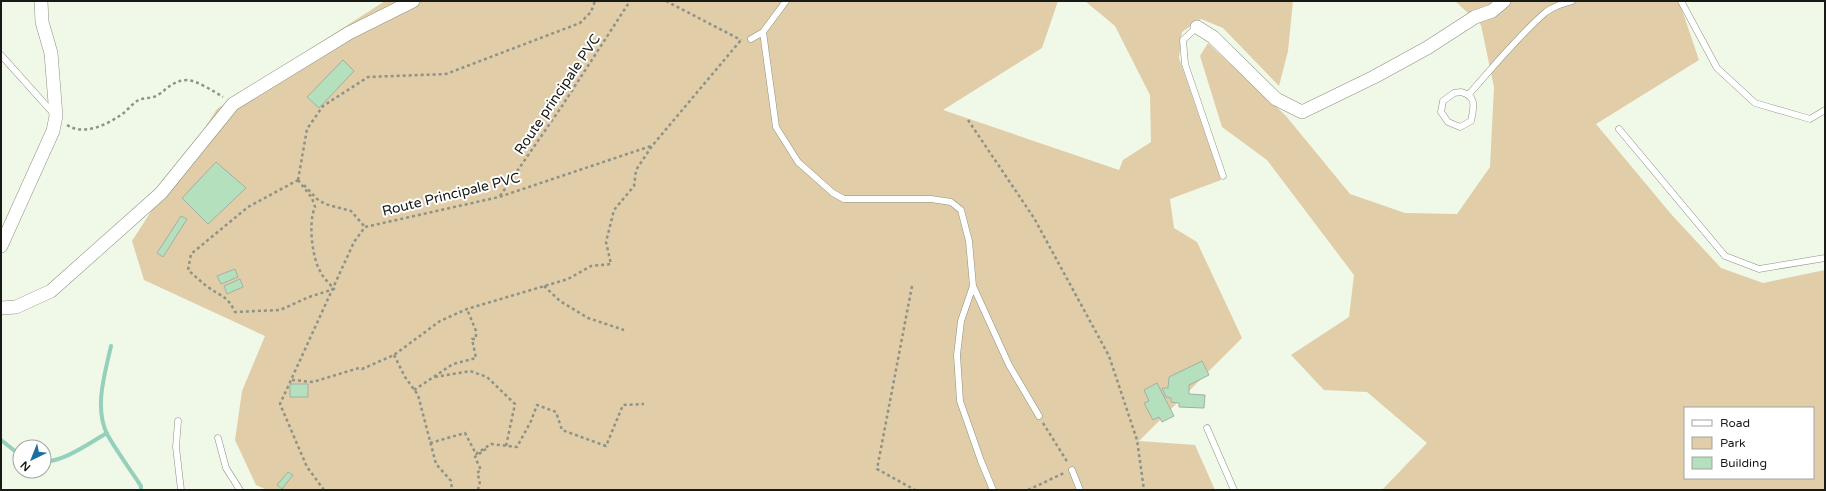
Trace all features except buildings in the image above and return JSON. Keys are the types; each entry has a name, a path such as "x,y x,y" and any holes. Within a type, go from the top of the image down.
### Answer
{"street":[{"path":"1,246 53,131 56,116 51,53 42,22 41,1"},
{"path":"1,308 16,307 50,291 56,286 161,193 233,104 349,33 413,1"},
{"path":"1197,27 1213,37 1276,100 1302,112 1374,77 1427,48 1475,17 1492,11 1504,1"}],"lane":[{"path":"750,39 763,32 786,1"},
{"path":"1469,94 1510,48 1547,12 1563,3 1572,1"},
{"path":"1681,1 1716,68 1754,104 1810,119 1825,110"},
{"path":"1197,27 1183,40 1185,64 1223,176"},
{"path":"763,32 776,127 798,162 833,193 844,199 932,199 951,202 961,210 969,241 973,286 1009,366 1039,416"},
{"path":"1,55 56,116"},
{"path":"1461,92 1469,94 1472,98 1474,109 1471,121 1460,127 1448,122 1441,112 1443,100 1454,93 1461,92"},
{"path":"1619,129 1725,256 1759,269 1825,258"},
{"path":"973,286 961,321 957,355 960,400 981,461 993,490"},
{"path":"178,421 176,447 181,490"},
{"path":"1207,428 1234,490"},
{"path":"218,438 226,468 240,490"},
{"path":"1072,470 1080,490"}],"path":[{"name":"Route Principale PVC","path":"298,180 307,129 322,106 368,77 446,74 580,23 591,12 595,1"},
{"name":"Route principale PVC","path":"499,197 562,106 630,1"},
{"path":"666,1 741,40 750,39"},
{"path":"292,380 313,382 359,368 362,369 394,355 440,321 467,308 568,279 591,266 611,264 606,242 614,210 634,186 636,170 652,146 741,40"},
{"path":"56,116 72,128 85,130 105,124 122,115 138,100 156,96 171,84 188,80 210,90 233,104"},
{"path":"968,120 1034,218 1109,356 1137,440 1144,490"},
{"name":"Route Principale PVC","path":"324,490 307,467 280,404 334,289 354,242 365,227 499,197 652,146"},
{"path":"298,180 317,199 325,204 351,211 365,227"},
{"path":"298,180 312,198 315,208 311,214 311,240 319,271 334,289 309,297 280,310 235,312 231,303 221,294 209,288 188,270 191,254 248,207 298,180"},
{"path":"544,286 560,302 588,318 624,330"},
{"path":"912,286 876,469 915,490"},
{"path":"414,390 453,364 476,358 472,339 476,339 476,331 467,308"},
{"path":"394,355 405,377 418,395 436,464 451,481 452,490"},
{"path":"435,377 470,371 487,377 515,404 506,446"},
{"path":"430,443 465,433 476,454 490,445 517,447 537,406 556,412 562,430 606,446 623,405 644,404"},
{"path":"1028,490 1072,470 1039,416"},
{"path":"478,490 480,481 477,473 481,470 475,457 482,454 490,445"}],"green space":[{"path":"385,1 1058,1 1042,48 943,110 1119,170 1123,160 1151,142 1150,95 1115,26 1085,1 1293,1 1288,51 1279,86 1223,28 1201,19 1182,32 1179,58 1221,180 1170,199 1174,228 1197,242 1242,338 1139,441 1195,445 1215,490 267,490 256,485 235,440 242,391 265,336 144,280 132,241 217,109"},
{"path":"1455,1 1679,1 1699,60 1596,124 1671,214 1721,268 1763,283 1825,270 1825,490 1382,490 1427,443 1367,392 1324,390 1291,355 1349,317 1354,275 1267,160 1222,127 1200,56 1208,43 1286,116 1350,194 1405,213 1457,214 1490,167 1494,87 1481,25"}],"waterway":[{"path":"111,346 102,390 101,413 103,424 111,441 141,486 141,490"},
{"path":"52,461 68,455 107,433"},
{"path":"1,440 12,449"}]}
